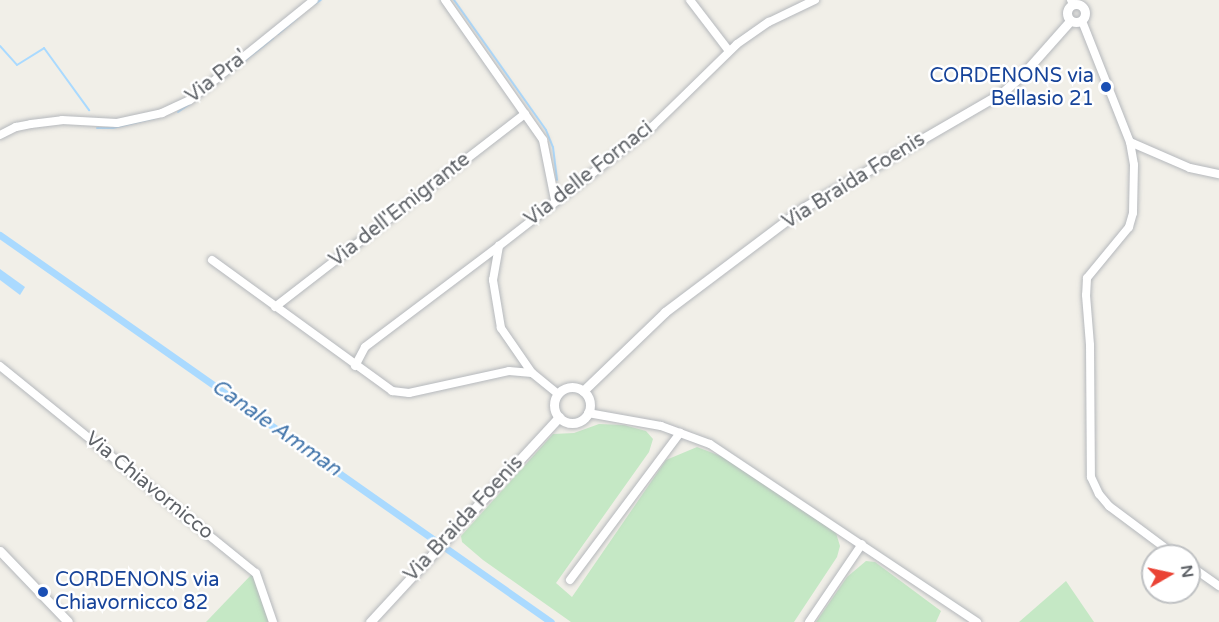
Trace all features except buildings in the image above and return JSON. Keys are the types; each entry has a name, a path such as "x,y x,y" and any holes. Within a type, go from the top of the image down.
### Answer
{"street":[{"name":"Via Pra'","path":"0,135 16,127 62,120 124,122 178,106 198,94 314,0"},
{"path":"445,0 543,140 555,200"},
{"path":"690,0 729,51"},
{"name":"Via delle Fornaci","path":"355,366 365,347 653,126 729,51 769,22 815,0"},
{"path":"1082,21 1070,21 1067,11 1078,2 1085,12 1082,21 1130,142 1135,189 1129,227 1087,278 1091,477 1099,494 1109,506 1160,544"},
{"name":"Via Braida Foenis","path":"583,391 665,312 803,208 1004,92 1070,21"},
{"name":"Via dell'Emigrante","path":"274,306 525,114"},
{"path":"1130,142 1190,168 1219,174"},
{"path":"499,246 494,280 501,328 532,373 558,394"},
{"path":"212,260 392,391 409,393 509,371 532,373"},
{"name":"Via Chiavornicco","path":"0,366 256,573 273,622"},
{"path":"572,387 583,391 589,400 588,413 576,423 567,422 559,417 554,406 558,394 572,387"},
{"path":"588,413 661,426 710,444 977,622"},
{"name":"Via Braida Foenis","path":"372,621 444,539 559,417"},
{"path":"570,580 680,433"},
{"path":"809,622 862,544"},
{"path":"0,551 68,622"},
{"path":"1201,573 1219,586"}],"green space":[{"path":"599,424 624,425 646,431 653,439 649,452 556,583 572,597 666,460 697,447 739,463 836,533 840,546 837,557 794,622 571,622 483,560 462,542 461,536 553,434 574,433"},
{"path":"866,561 875,562 941,611 936,622 816,622 847,577"},
{"path":"252,574 269,622 206,622"},
{"path":"1066,581 1094,622 1019,622"}],"water":[{"path":"0,269 25,287 20,295 0,280"}],"waterway":[{"path":"313,5 321,0"},
{"path":"454,0 546,130 553,147 557,180"},
{"path":"278,34 297,18"},
{"path":"238,66 273,38"},
{"path":"0,46 17,65 44,48 89,110"},
{"path":"178,112 191,103"},
{"path":"97,128 113,128 155,118"},
{"name":"Canale Amman","path":"0,235 551,622"}],"place":[{"name":"CORDENONS via Bellasio 21","path":"1106,87"},
{"name":"CORDENONS via Chiavornicco 82","path":"43,592"}]}
